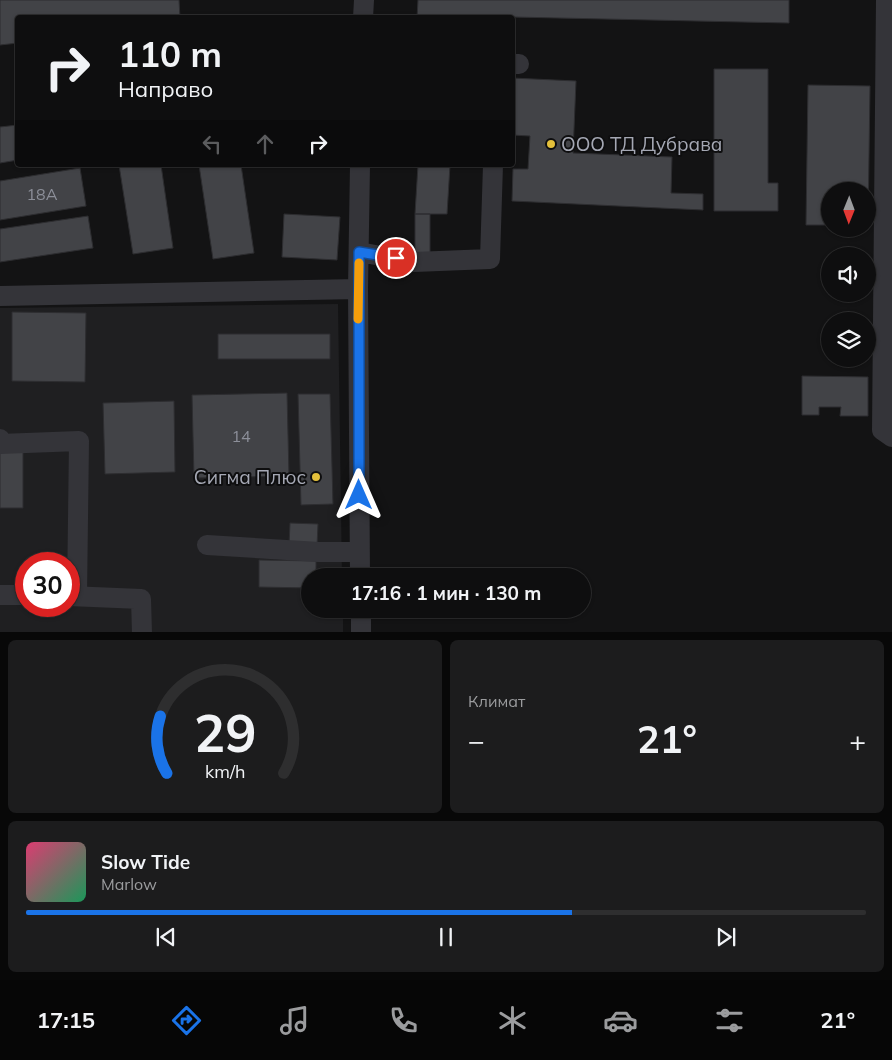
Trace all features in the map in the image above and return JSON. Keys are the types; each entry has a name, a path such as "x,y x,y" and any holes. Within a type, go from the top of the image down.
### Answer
{"street":[{"path":"363,15 364,0"},
{"path":"886,0 882,430 892,436"},
{"path":"360,167 358,289 360,568"},
{"path":"359,252 414,262 490,259 493,167"},
{"path":"0,296 358,289"},
{"path":"0,439 0,444 79,441 75,552"},
{"path":"208,544 319,552 359,552"},
{"path":"0,595 15,595"},
{"path":"80,596 141,599 142,632"},
{"path":"361,618 361,632"}],"shaded area":[{"path":"338,304 342,568 301,568 301,618 343,618 343,632 0,632 0,308"}],"building":[{"path":"0,0 179,0 180,15 15,15 15,43 0,45"},
{"path":"418,0 789,0 789,23 515,17 515,15 417,15"},
{"path":"714,69 768,69 768,183 778,183 778,211 714,211"},
{"name":"ООО ТД Дубрава","path":"515,78 576,81 573,153 672,157 671,193 703,194 703,210 512,201 513,169 528,169 530,136 515,135"},
{"path":"808,85 870,86 869,182 821,182 821,225 806,225"},
{"path":"15,125 15,160 0,163 0,127"},
{"path":"119,167 161,167 173,248 133,254"},
{"path":"199,167 241,167 254,253 213,259"},
{"path":"418,167 450,167 447,214 415,214"},
{"path":"80,168 86,206 0,220 0,181"},
{"path":"284,214 340,217 337,260 282,257"},
{"path":"415,214 430,214 430,255 415,255"},
{"path":"88,216 93,248 0,262 0,229"},
{"path":"12,312 86,313 85,382 12,381"},
{"path":"218,334 330,334 330,359 218,359"},
{"path":"802,376 868,377 868,416 840,416 841,407 819,407 819,415 802,415"},
{"path":"287,393 289,476 194,478 192,395"},
{"name":"Сигма Плюс","path":"298,394 330,394 333,504 301,505"},
{"path":"174,401 175,472 105,474 103,403"},
{"path":"0,451 23,451 23,508 0,508"},
{"path":"290,523 318,524 317,546 289,545"},
{"path":"259,560 316,561 316,568 301,568 301,588 259,587"}],"slow traffic":[{"path":"358,319 359,263"}],"place":[{"name":"ООО ТД Дубрава","path":"551,144"},
{"name":"Сигма Плюс","path":"316,477"}],"route":[{"path":"359,495 359,252 396,258"}]}
